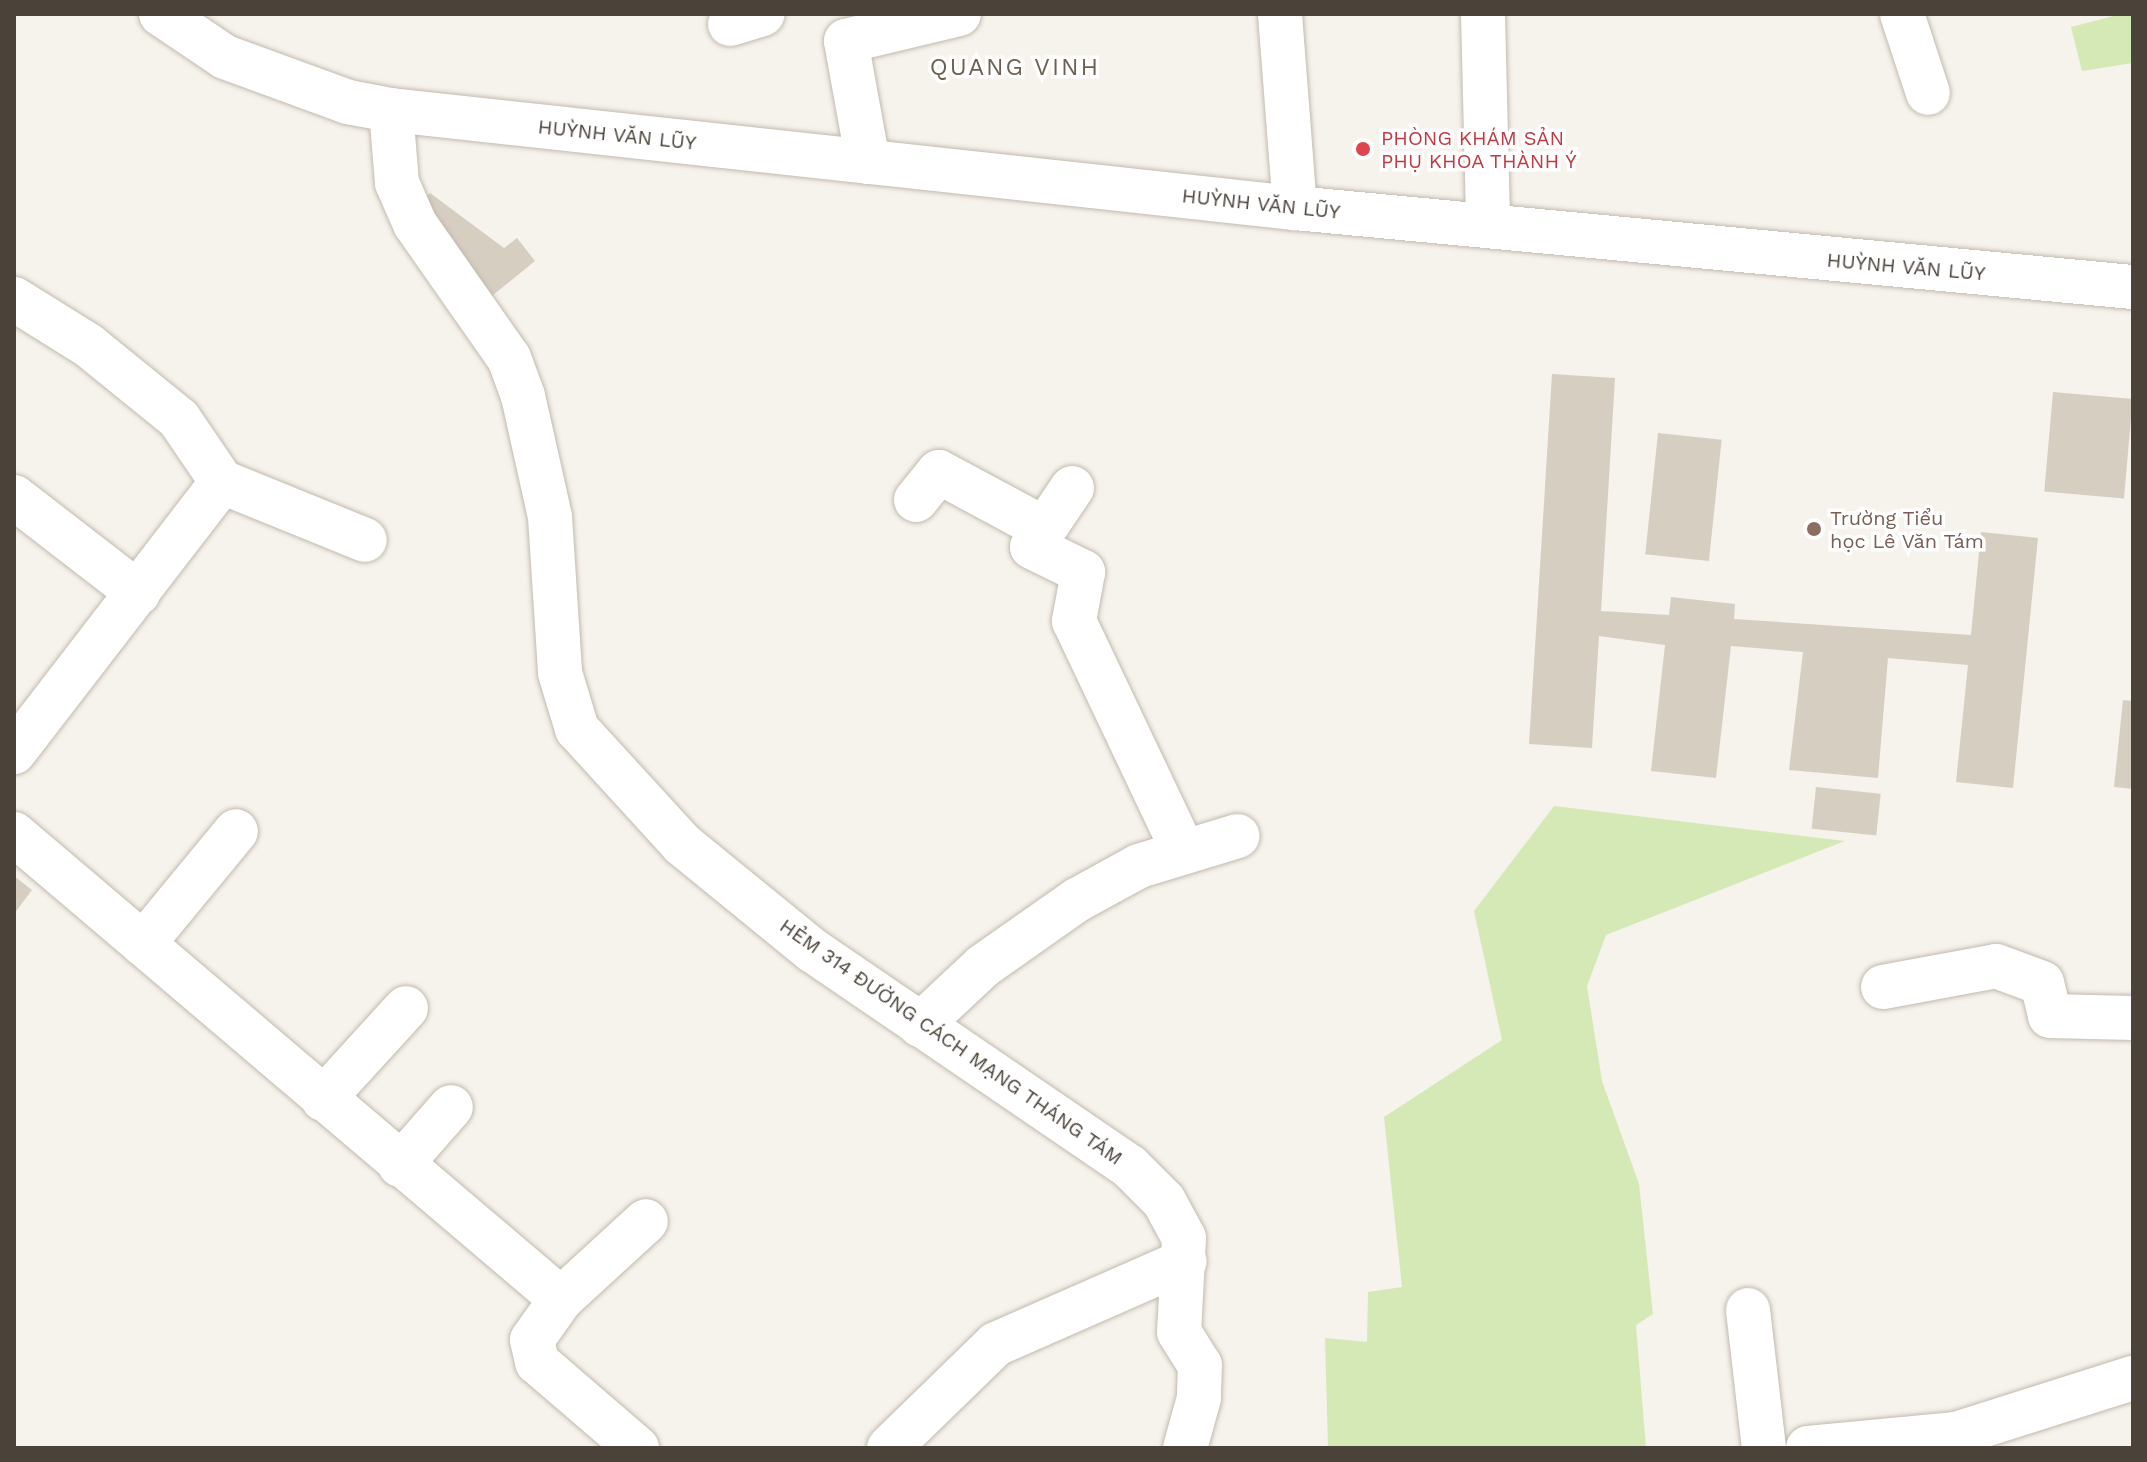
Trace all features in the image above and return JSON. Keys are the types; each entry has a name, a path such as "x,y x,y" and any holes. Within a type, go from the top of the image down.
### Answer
{"street":[{"name":"HUỲNH VĂN LŨY","path":"161,14 250,68 348,102 391,110 1295,208 2133,287"},
{"path":"868,162 842,28 959,14"},
{"path":"1280,14 1295,208"},
{"path":"1483,14 1488,226"},
{"path":"1902,14 1928,93"},
{"name":"HẺM 314 ĐƯỜNG CÁCH MẠNG THÁNG TÁM","path":"391,110 397,183 415,224 509,358 523,396 550,517 560,673 577,729 682,844 812,950 1148,1182 1177,1219 1185,1261 1178,1325 1199,1362 1201,1374 1185,1448"},
{"path":"14,299 88,345 179,419 222,482 365,540"},
{"path":"916,500 939,472 1043,528"},
{"path":"14,752 222,482"},
{"path":"1072,488 1032,547 1083,572 1074,621 1183,851"},
{"path":"14,497 138,593"},
{"path":"143,944 236,831"},
{"path":"14,834 561,1299"},
{"path":"920,1025 983,966 1077,900 1139,866 1238,836"},
{"path":"1883,987 1996,966 2042,983 2050,1016 2133,1018"},
{"path":"323,1099 406,1008"},
{"path":"400,1165 451,1107"},
{"path":"637,1448 537,1362 532,1340 561,1299 646,1221"},
{"path":"889,1448 996,1344 1185,1261"},
{"path":"1748,1310 1764,1448"},
{"path":"1808,1448 1956,1434 2133,1378"}],"green space":[{"path":"2121,14 2133,14 2133,63 2082,71 2071,27"},
{"path":"1554,806 1845,841 1606,935 1587,986 1602,1081 1639,1184 1653,1314 1636,1325 1646,1448 1328,1448 1325,1338 1367,1342 1368,1292 1402,1287 1384,1117 1502,1040 1474,911"}],"building":[{"path":"430,193 504,248 517,238 535,261 482,304 413,208"},
{"path":"1552,374 1615,378 1601,611 1669,615 1671,597 1735,604 1734,619 1971,635 1981,532 2038,538 2013,788 1956,782 1968,665 1888,658 1878,778 1789,770 1803,652 1731,646 1716,778 1651,771 1665,645 1599,636 1592,748 1529,744"},
{"path":"2053,392 2133,399 2124,499 2044,492"},
{"path":"1658,433 1722,440 1709,561 1645,554"},
{"path":"2123,700 2133,701 2133,789 2114,787"},
{"path":"1816,787 1881,794 1876,836 1812,829"},
{"path":"14,876 32,890 14,914"}],"place":[{"name":"PHÒNG KHÁM SẢN PHỤ KHOA THÀNH Ý","path":"1363,149"},
{"name":"Trường Tiểu học Lê Văn Tám","path":"1814,529"}],"district":[{"name":"QUANG VINH","path":"1015,68"}]}
